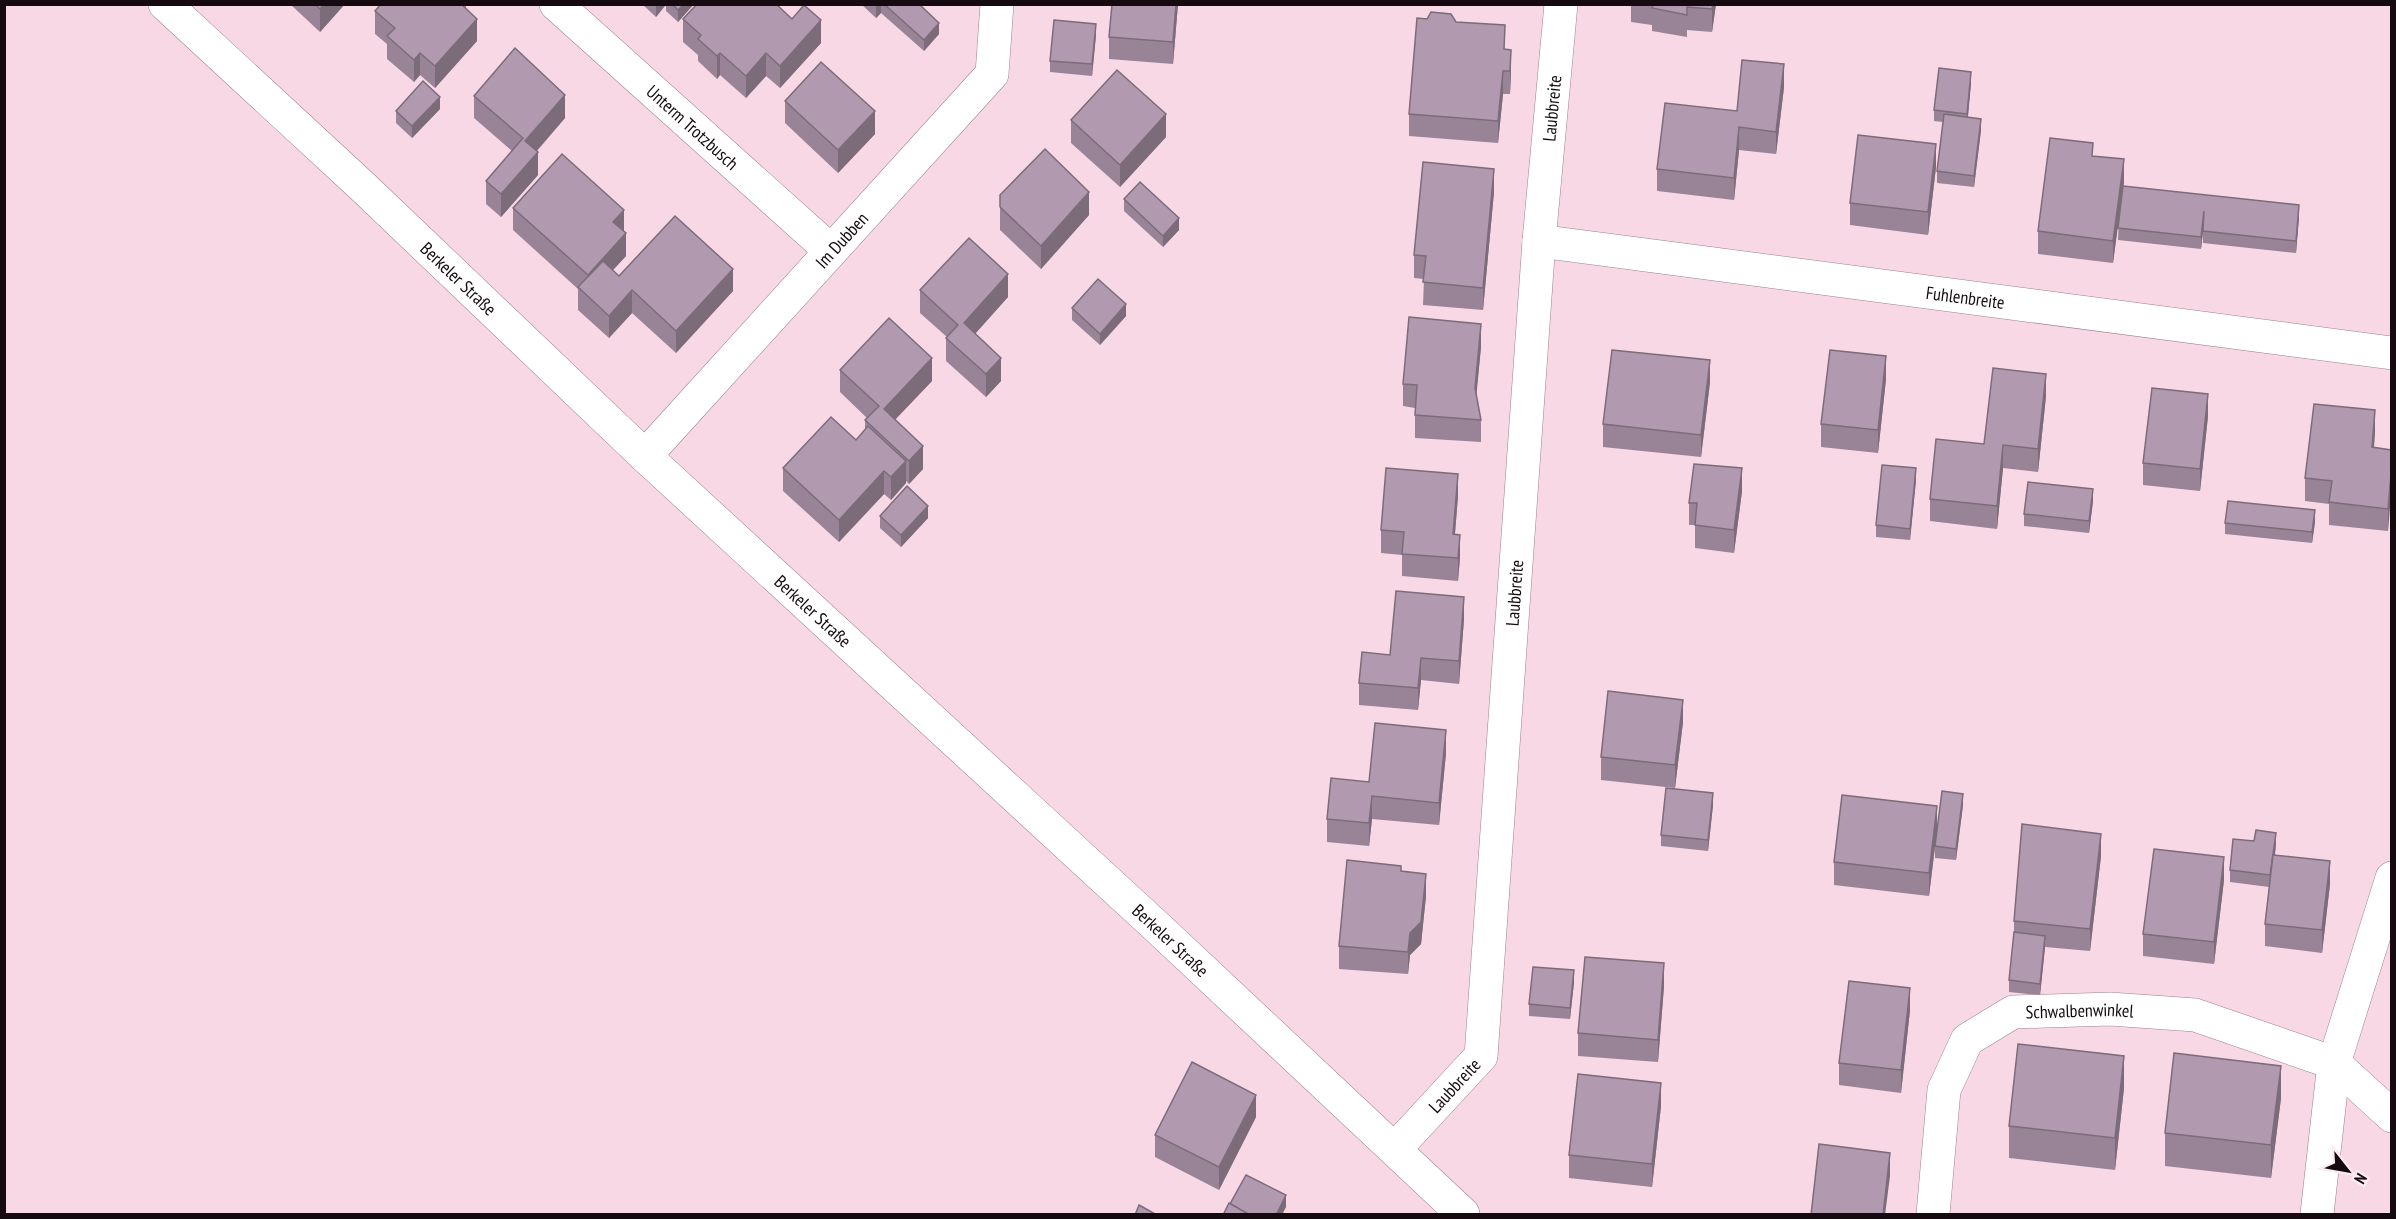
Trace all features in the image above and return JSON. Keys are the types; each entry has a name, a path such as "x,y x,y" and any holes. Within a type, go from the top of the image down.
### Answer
{"street":[{"name":"Berkeler Straße","path":"165,4 362,186 645,456 1395,1149 1463,1215"},
{"name":"Unterm Trotzbusch","path":"556,4 831,251"},
{"name":"Im Dubben","path":"645,456 992,74 997,4"},
{"name":"Laubbreite","path":"1395,1149 1480,1056 1539,241 1561,4"},
{"name":"Fuhlenbreite","path":"1539,241 2391,353"},
{"path":"2318,1215 2334,1063 2391,878"},
{"name":"Schwalbenwinkel","path":"1933,1215 1944,1090 1967,1040 2013,1012 2110,1009 2195,1015 2334,1063"},
{"path":"2334,1063 2391,1116"}],"building":[{"path":"381,4 461,4 477,19 435,66 420,53 414,60 387,36 395,28 375,11"},
{"path":"672,4 684,4 678,10"},
{"path":"697,4 776,4 792,19 804,5 821,20 780,66 766,53 746,76 720,53 717,56 698,39 701,35 683,19"},
{"path":"884,4 919,4 939,23 924,40"},
{"path":"1112,4 1176,4 1173,42 1109,37"},
{"path":"1653,4 1713,4 1712,9 1687,7 1687,15 1652,8"},
{"path":"1431,12 1451,14 1456,22 1505,25 1504,49 1511,50 1510,71 1503,71 1498,121 1409,114 1417,18 1427,19"},
{"path":"1054,20 1096,24 1092,64 1050,61"},
{"path":"515,48 565,95 525,141 538,152 501,194 486,181 523,138 474,96"},
{"path":"1742,60 1784,64 1776,132 1739,127 1734,178 1657,169 1665,103 1737,111"},
{"path":"821,62 875,111 838,150 785,101"},
{"path":"1939,68 1971,72 1967,114 1934,110"},
{"path":"1117,70 1166,114 1120,165 1071,120"},
{"path":"423,81 440,97 412,126 396,111"},
{"path":"1944,114 1981,119 1974,176 1937,171"},
{"path":"1858,135 1936,144 1928,212 1850,203"},
{"path":"2050,138 2093,143 2092,156 2124,159 2113,241 2038,231"},
{"path":"1045,149 1089,192 1041,246 1000,207 1000,195"},
{"path":"562,154 624,210 613,222 626,233 588,275 513,208"},
{"path":"1423,162 1494,169 1483,288 1423,282 1426,256 1414,255"},
{"path":"1140,182 1179,218 1163,236 1124,199"},
{"path":"2123,186 2299,205 2296,241 2203,231 2204,211 2201,237 2118,228"},
{"path":"675,216 733,269 676,331 632,290 609,316 578,287 603,261 619,276"},
{"path":"969,238 1008,274 964,323 1001,358 986,374 946,338 958,325 920,290"},
{"path":"1098,279 1126,304 1100,334 1072,308"},
{"path":"1409,317 1481,324 1475,388 1481,420 1415,415 1417,385 1403,384"},
{"path":"889,318 932,358 884,409 923,446 909,461 865,420 879,406 840,370"},
{"path":"1612,350 1710,360 1701,435 1603,424"},
{"path":"1830,350 1886,356 1878,430 1821,424"},
{"path":"1993,368 2046,374 2038,449 2003,445 1997,506 1930,499 1936,439 1984,444"},
{"path":"2152,388 2208,394 2200,469 2143,463"},
{"path":"2314,404 2375,410 2372,447 2391,450 2388,509 2329,502 2332,481 2305,478"},
{"path":"831,417 856,440 868,426 906,461 891,477 884,471 839,520 783,468"},
{"path":"1694,464 1742,468 1734,530 1695,525 1697,503 1689,503"},
{"path":"1882,465 1916,468 1910,529 1876,525"},
{"path":"1386,468 1458,474 1453,534 1460,535 1458,558 1402,554 1404,532 1381,530"},
{"path":"2028,482 2093,489 2089,521 2024,514"},
{"path":"907,486 928,506 901,535 880,516"},
{"path":"2228,501 2315,510 2312,532 2225,523"},
{"path":"1396,591 1464,597 1459,661 1421,658 1418,688 1359,683 1362,652 1390,655"},
{"path":"1608,691 1683,700 1675,765 1601,757"},
{"path":"1375,723 1446,730 1439,803 1372,796 1369,823 1327,819 1331,778 1369,782"},
{"path":"1666,788 1713,793 1708,840 1661,835"},
{"path":"1942,791 1963,794 1956,849 1935,846"},
{"path":"1842,795 1937,806 1929,873 1834,862"},
{"path":"2022,824 2101,834 2090,929 2014,921"},
{"path":"2256,830 2276,833 2270,875 2230,870 2233,839 2254,841"},
{"path":"2154,849 2224,857 2214,942 2143,934"},
{"path":"2273,855 2330,861 2322,930 2265,924"},
{"path":"1347,860 1401,866 1401,871 1426,874 1421,922 1410,933 1408,952 1339,946"},
{"path":"2014,932 2045,936 2040,984 2009,980"},
{"path":"1585,957 1664,963 1658,1040 1578,1033"},
{"path":"1533,967 1574,970 1570,1008 1529,1004"},
{"path":"1849,981 1910,988 1901,1070 1839,1063"},
{"path":"2018,1044 2124,1056 2115,1138 2009,1126"},
{"path":"2174,1053 2281,1066 2271,1145 2165,1133"},
{"path":"1192,1062 1256,1095 1219,1167 1155,1135"},
{"path":"1578,1074 1661,1083 1652,1164 1569,1155"},
{"path":"1819,1144 1890,1153 1883,1215 1811,1215"},
{"path":"1246,1175 1286,1195 1276,1215 1250,1215 1230,1204"},
{"path":"1229,1203 1250,1215 1223,1215"},
{"path":"1139,1205 1157,1215 1135,1215"}]}
